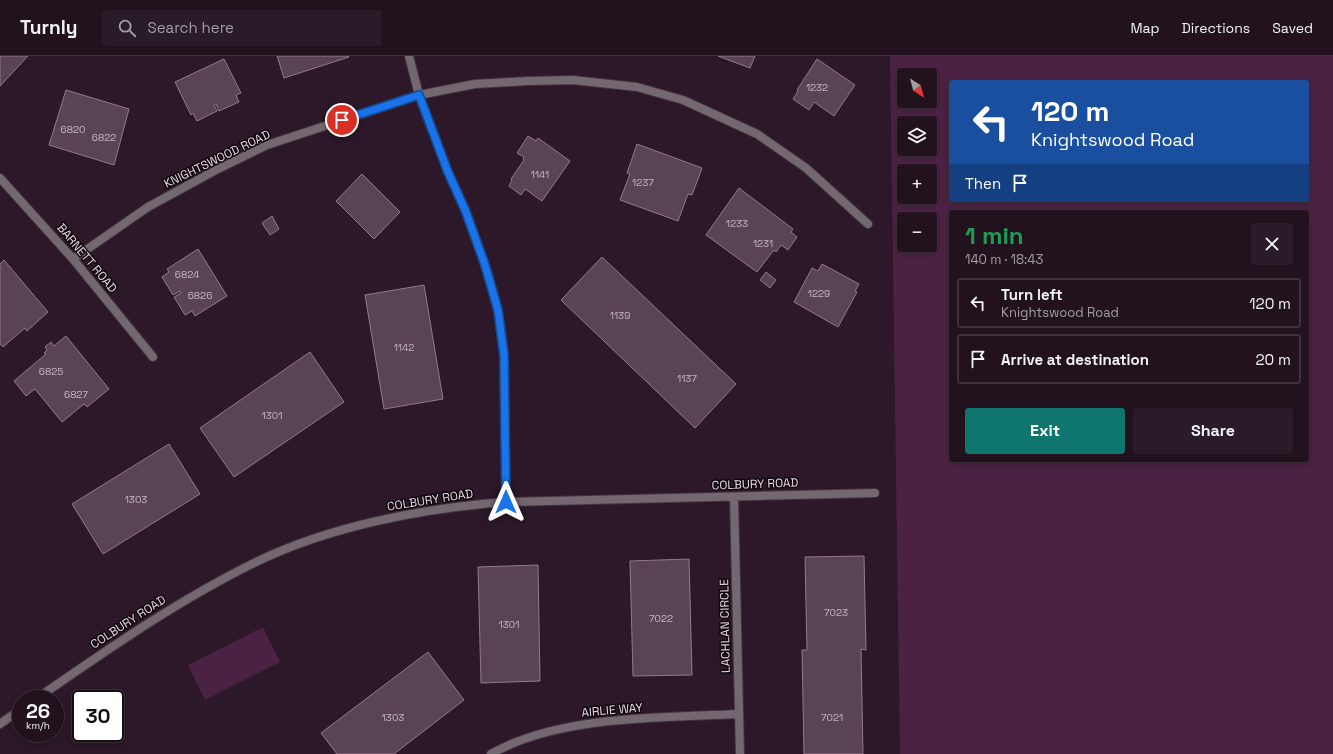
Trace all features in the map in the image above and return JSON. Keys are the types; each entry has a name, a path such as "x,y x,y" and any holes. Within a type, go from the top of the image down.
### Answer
{"street":[{"path":"409,56 419,95 448,172 466,212 485,265 498,310 504,355 506,502"},
{"name":"KNIGHTSWOOD ROAD","path":"73,259 148,207 260,148 419,95 475,84 528,81 573,80 644,88 683,100 751,130 806,168 868,224"},
{"name":"BARNETT ROAD","path":"0,178 73,259 153,357"},
{"name":"COLBURY ROAD","path":"49,690 137,629 193,594 256,562 318,538 379,521 463,506 506,502 875,493"},
{"name":"LACHLAN CIRCLE","path":"734,497 740,754"},
{"name":"AIRLIE WAY","path":"491,754 559,729 582,725 739,714"},
{"path":"0,724 12,715"}],"shaded area":[{"path":"890,56 1333,56 1333,754 900,754"},
{"path":"263,627 280,662 205,700 188,665"}],"building":[{"path":"0,56 28,56 0,86"},
{"path":"277,56 348,56 349,57 284,78"},
{"path":"718,56 755,56 750,68"},
{"path":"224,59 241,93 236,95 239,102 219,111 216,104 214,105 217,111 197,121 193,113 191,115 175,82"},
{"path":"817,59 855,85 834,116 814,102 809,110 793,99 798,91 797,90"},
{"path":"66,90 129,109 114,165 49,145"},
{"path":"528,136 536,141 538,138 570,161 542,201 525,189 521,195 509,186 512,180 511,179 524,160 524,157 517,153"},
{"path":"637,144 702,168 692,195 688,194 678,221 620,200 630,174 627,173"},
{"path":"362,174 400,212 374,239 336,201"},
{"path":"739,188 793,229 791,232 797,237 788,250 781,245 776,252 774,250 757,272 706,235"},
{"path":"272,216 279,229 270,235 262,223"},
{"path":"198,249 227,296 195,316 192,311 185,315 174,297 181,293 180,291 173,295 162,277 169,272 167,269"},
{"path":"602,257 736,384 695,428 561,300"},
{"path":"4,260 48,312 27,331 25,328 3,347 0,344 0,264"},
{"path":"822,264 859,284 855,291 857,292 838,327 794,302 812,268 818,271"},
{"path":"766,272 776,280 770,288 760,280"},
{"path":"424,285 443,399 384,409 365,295"},
{"path":"66,336 109,389 87,407 84,404 62,422 35,389 26,396 14,381 46,354 44,353 47,350 45,347 51,342 54,346"},
{"path":"310,352 344,402 234,477 200,428"},
{"path":"169,444 200,494 103,554 72,504"},
{"path":"864,556 866,650 861,649 863,754 804,754 802,650 807,650 805,557"},
{"path":"689,559 692,675 633,676 630,561"},
{"path":"538,565 540,681 481,683 478,567"},
{"path":"428,652 464,700 394,754 337,754 321,733"}],"route":[{"path":"342,120 419,95 448,172 466,212 485,265 498,310 504,355 506,502"}]}
